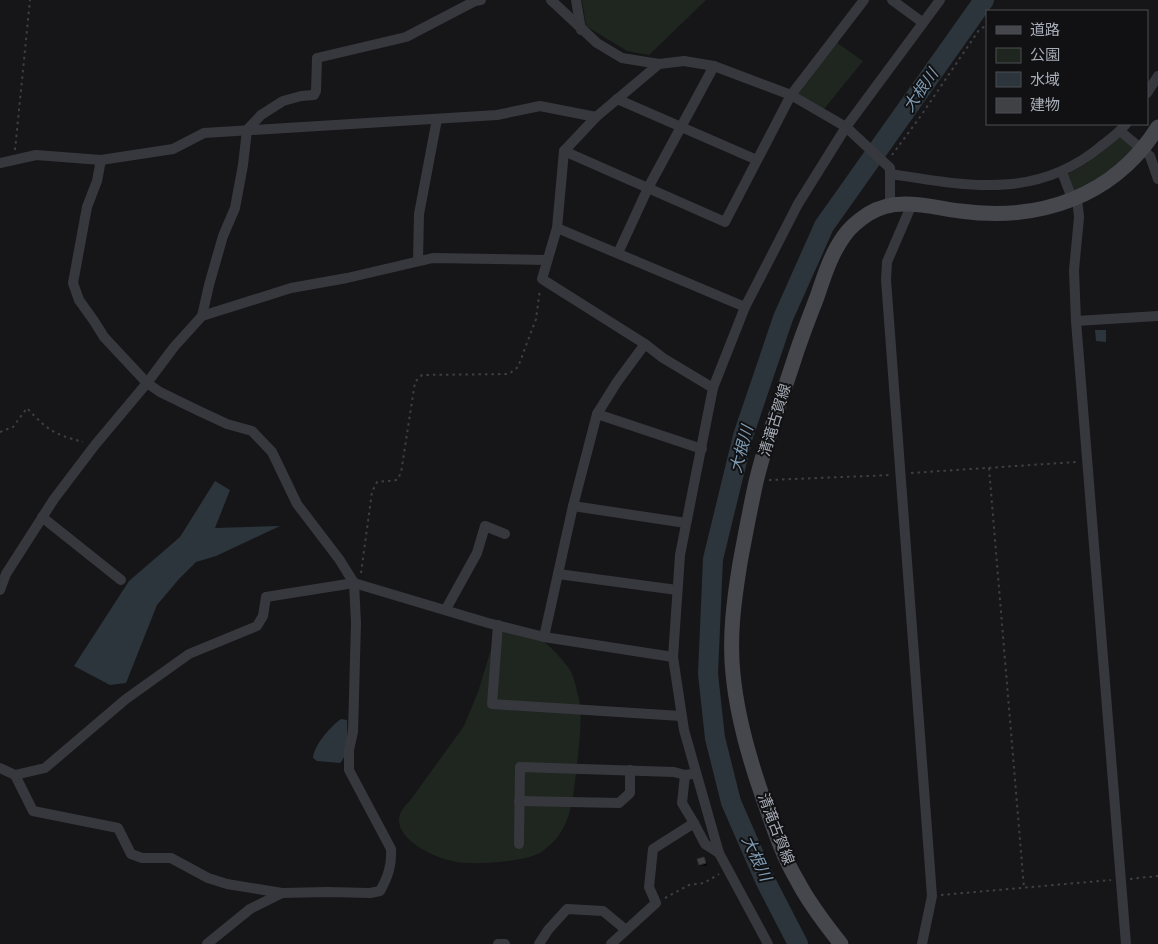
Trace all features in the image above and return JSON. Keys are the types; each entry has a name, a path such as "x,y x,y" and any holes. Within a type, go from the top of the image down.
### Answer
{"main road":[{"name":"清滝古賀線","path":"841,944 818,914 796,880 779,843 754,772 737,702 733,673 732,642 733,610 746,528 756,481 798,347 824,276 844,236 853,225 877,208 890,205 912,204 984,214 1012,214 1044,209 1075,200 1100,186 1121,170 1142,149 1158,128"}],"street":[{"path":"0,590 6,574 42,516 95,445 147,383 174,347 202,316 223,236 235,208 247,130 261,115 283,102 301,96 314,95 316,91 317,58 406,37 480,0"},
{"path":"551,0 581,30 606,50 622,58 659,64 684,61 714,66 791,95 848,129 888,166 962,185 993,185 1040,179 1062,172 1085,160 1123,127 1150,156 1158,179"},
{"path":"576,0 581,30"},
{"path":"564,151 724,222 791,95 864,0"},
{"path":"892,0 922,22"},
{"path":"768,944 719,853 690,774 674,657 680,555 686,522 713,388 745,307 798,204 922,22 940,0"},
{"path":"659,64 596,117 564,151 557,228 542,279 645,344 663,358 713,388"},
{"path":"618,252 648,188 714,66"},
{"path":"1148,91 1158,76"},
{"path":"617,99 757,160"},
{"path":"0,163 36,155 101,160 173,149 204,133 497,115 540,106 596,117"},
{"path":"418,261 419,214 437,119"},
{"path":"15,775 33,811 118,828 131,854 142,858 171,858 208,878 227,884 282,893 370,893 380,891 387,880 392,862 391,849 349,770 349,750 353,732 356,649 354,583 339,559 297,504 272,452 252,431 227,424 160,392 147,383 104,337 79,300 73,283 87,207 97,181 101,160"},
{"path":"888,166 890,205"},
{"path":"1062,172 1075,200 1079,217 1074,270 1076,320 1126,944"},
{"path":"912,204 887,262 886,280 932,896 922,944"},
{"path":"557,228 618,252 745,307"},
{"path":"202,316 291,288 347,278 433,258 547,260"},
{"path":"1076,320 1158,316"},
{"path":"544,637 573,506 597,414 617,382 645,344"},
{"path":"597,414 702,449"},
{"path":"573,506 686,522"},
{"path":"42,516 121,580"},
{"path":"446,609 477,553 486,526 505,534"},
{"path":"558,574 678,590"},
{"path":"0,768 15,775 45,768 126,698 189,654 257,626 263,616 266,597 354,583 544,637 674,657"},
{"path":"498,625 492,704 681,716"},
{"path":"519,844 520,767 630,770 690,774"},
{"path":"519,801 620,803 630,793 630,770"},
{"path":"690,774 682,803 705,844 719,853"},
{"path":"610,944 656,903 649,887 653,849 694,822"},
{"path":"207,944 250,909 282,893"},
{"path":"539,944 548,930 567,909 603,911 626,930"},
{"path":"498,944 505,944"}],"path":[{"path":"14,160 30,0"},
{"path":"888,166 891,156 979,30 986,26"},
{"path":"354,583 361,575 372,492 377,482 397,480 401,473 415,382 422,375 509,374 518,367 536,319 542,279"},
{"path":"0,432 12,427 27,408 42,424 57,434 95,445"},
{"path":"756,481 900,474 1087,461"},
{"path":"989,468 1024,888"},
{"path":"656,903 689,885 704,883 728,870"},
{"path":"932,896 1158,876"}],"green space":[{"path":"582,0 706,0 649,55 627,51 586,26"},
{"path":"836,42 863,61 824,109 798,94"},
{"path":"1119,137 1135,147 1117,165 1075,193 1068,174 1086,164"},
{"path":"505,630 522,631 536,635 563,661 574,679 580,703 581,723 573,798 567,821 559,835 540,853 523,859 487,863 465,863 447,860 423,849 403,833 399,823 401,813 464,726 478,692 492,646 496,637"}],"water":[{"path":"1095,330 1106,330 1106,342 1096,341"},
{"path":"215,481 230,490 215,528 280,526 216,556 196,562 179,579 157,605 126,683 110,685 74,666 129,581 180,537"},
{"path":"341,719 347,720 347,743 343,759 340,763 317,761 313,758 316,747 328,731"}],"building":[{"path":"704,857 706,863 699,865 697,859"}],"waterway":[{"name":"大根川","path":"798,944 765,880 731,802 715,738 708,674 713,559 743,436 783,318 824,226 984,0"}]}
